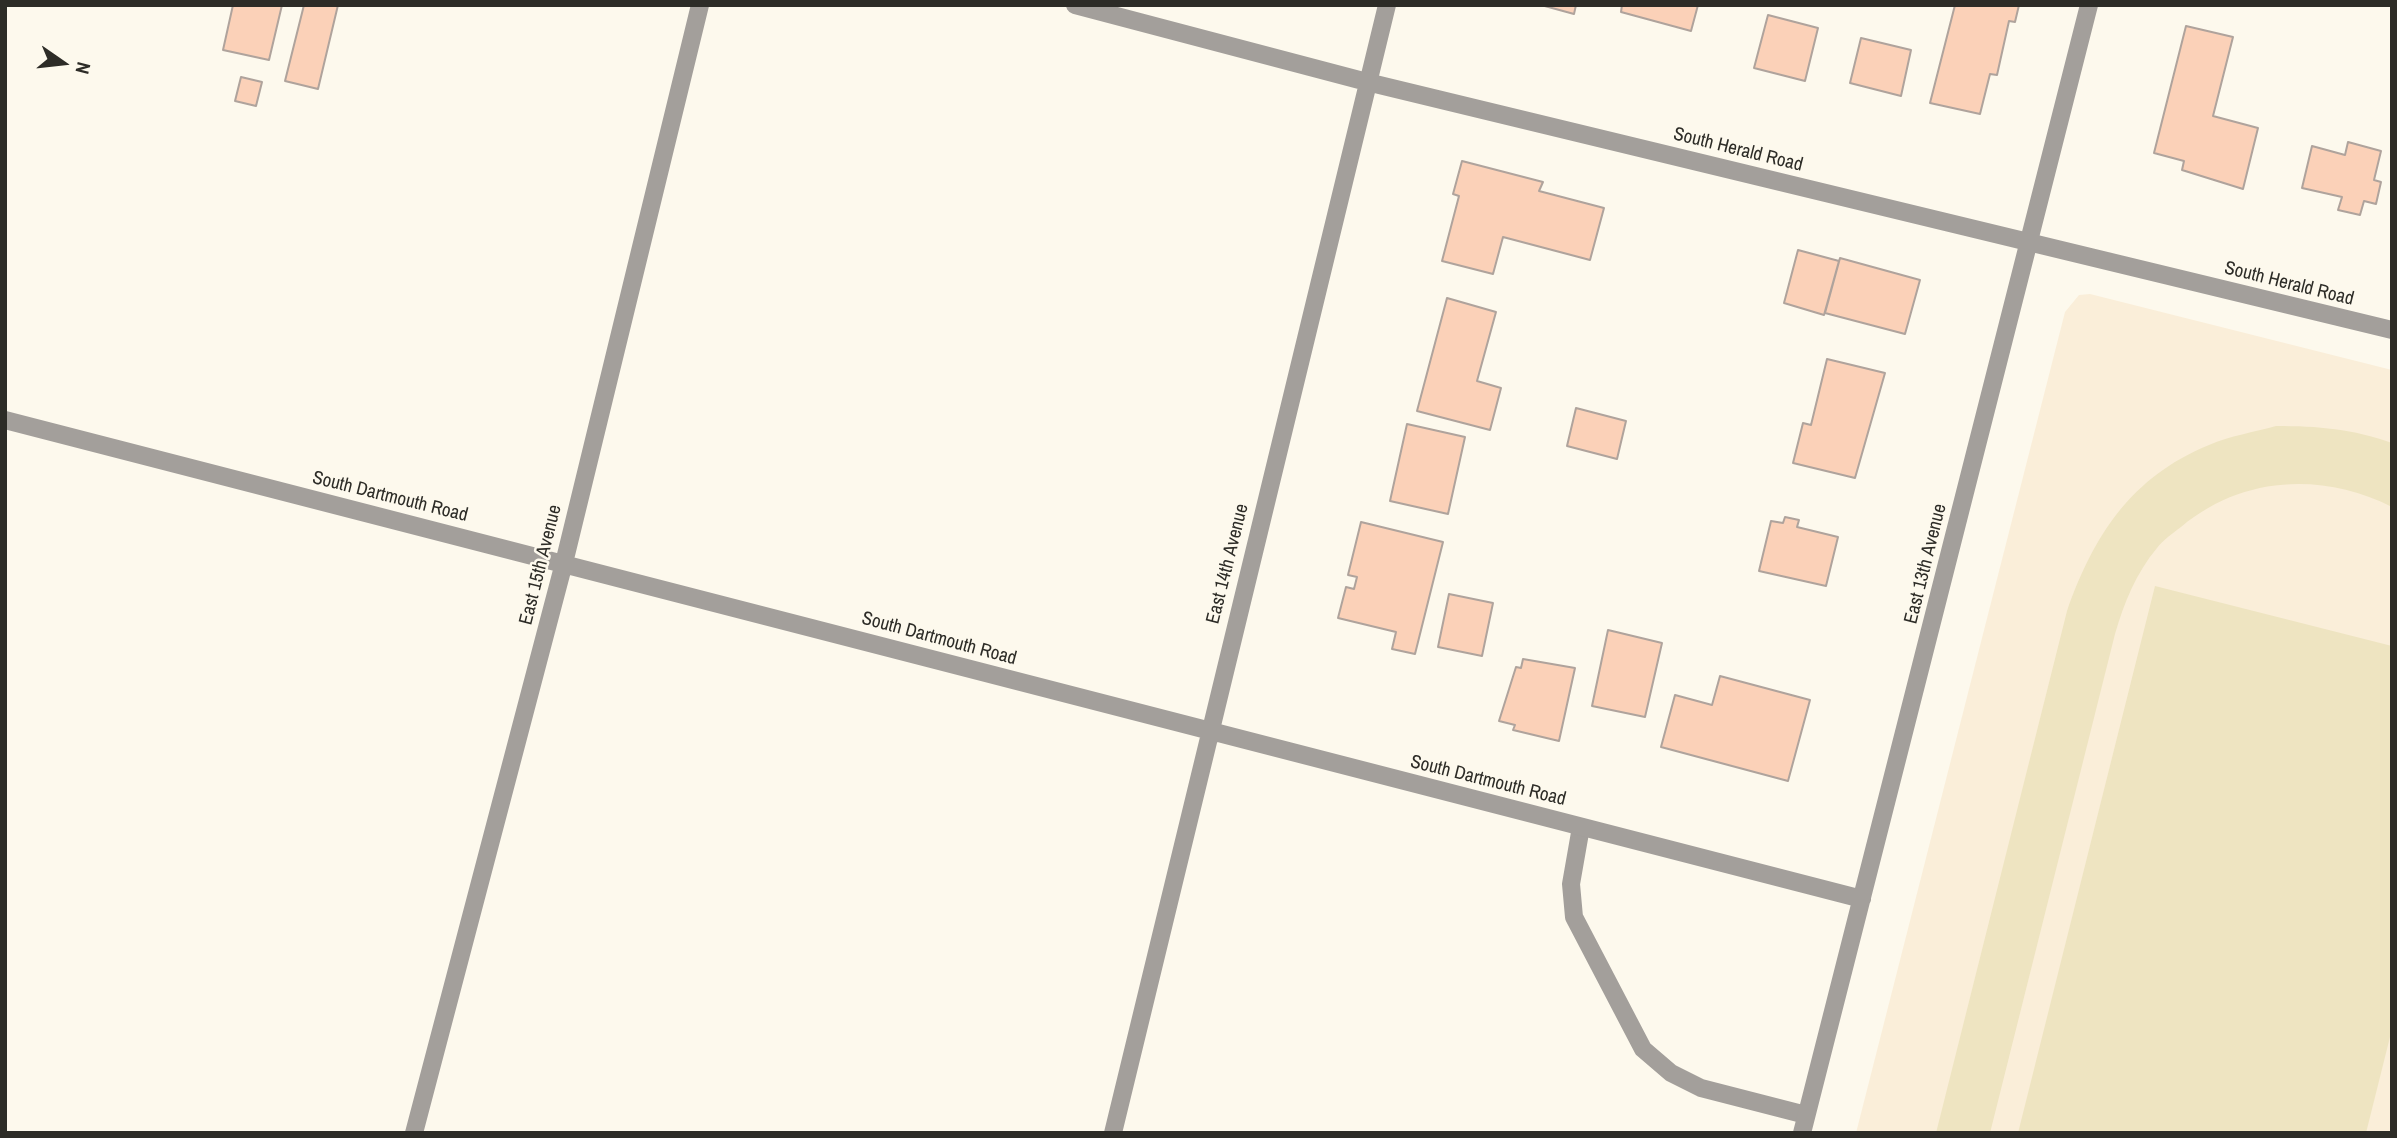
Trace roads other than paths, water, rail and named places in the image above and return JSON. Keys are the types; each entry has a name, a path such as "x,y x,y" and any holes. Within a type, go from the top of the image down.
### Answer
{"street":[{"name":"East 15th Avenue","path":"414,1133 564,563 700,5"},
{"name":"South Herald Road","path":"1075,5 1367,82 2392,330"},
{"name":"East 14th Avenue","path":"1113,1133 1367,82 1388,5"},
{"name":"East 13th Avenue","path":"1802,1133 2089,5"},
{"name":"South Dartmouth Road","path":"5,420 1862,899"},
{"path":"1581,827 1571,884 1574,917 1643,1049 1671,1073 1701,1088 1806,1115"}]}
